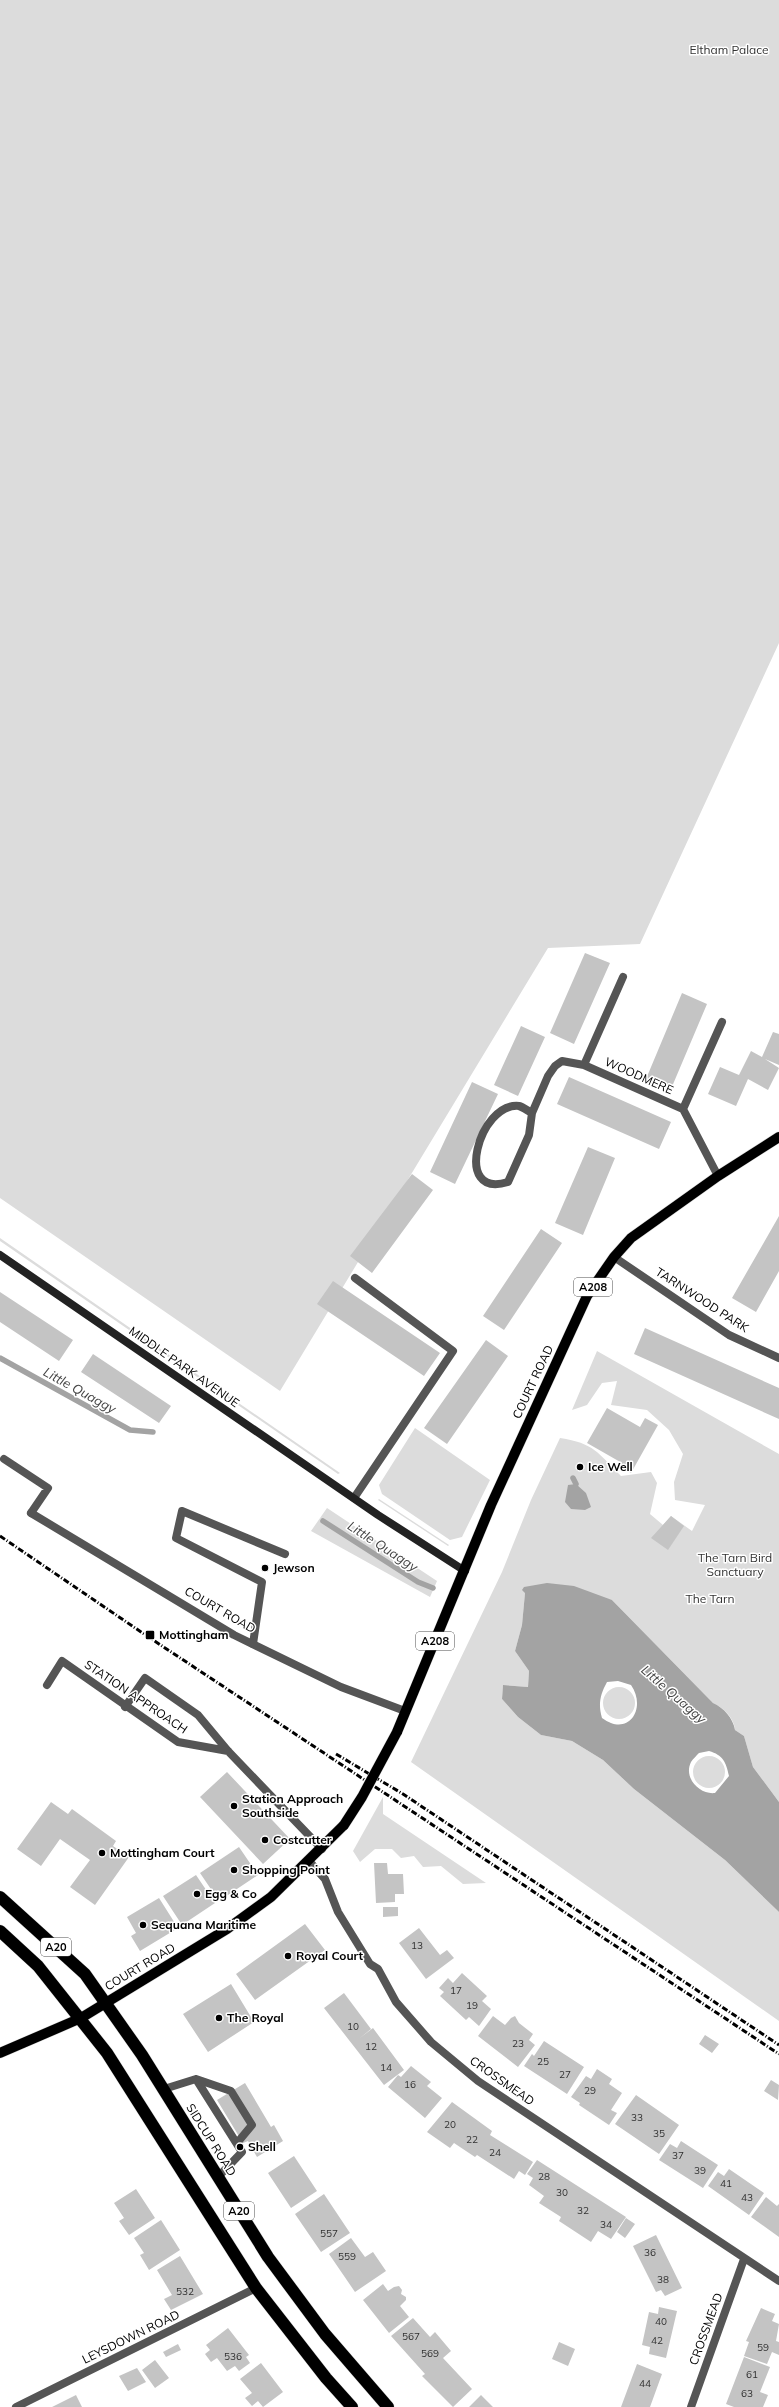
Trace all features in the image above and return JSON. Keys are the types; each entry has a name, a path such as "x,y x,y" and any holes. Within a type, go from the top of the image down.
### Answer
{"highway":[{"name":"SIDCUP ROAD","path":"0,1897 82,1971 106,2003 164,2089 268,2256 320,2327 388,2407"},
{"name":"A20","path":"0,1931 38,1966 81,2018 107,2054 256,2288 322,2372 352,2407"}],"main road":[{"name":"COURT ROAD","path":"0,2053 81,2018 227,1929 271,1897 322,1849 344,1825 362,1798 396,1732 465,1572 491,1505 587,1296 614,1257 631,1238 718,1176 779,1136"}],"street":[{"name":"WOODMERE","path":"584,1065 623,977"},
{"name":"WOODMERE","path":"683,1109 722,1022"},
{"name":"WOODMERE","path":"532,1114 519,1106 500,1111 488,1126 479,1144 474,1163 477,1172 489,1183 498,1185 508,1182 529,1135 532,1114 554,1066 562,1061 584,1065 683,1109 718,1176"},
{"name":"MIDDLE PARK AVENUE","path":"0,1254 354,1498 465,1572"},
{"name":"TARNWOOD PARK","path":"614,1257 729,1335 779,1358"},
{"path":"354,1498 453,1351 355,1278"},
{"name":"COURT ROAD","path":"4,1459 48,1488 32,1513 234,1635 342,1687 405,1711"},
{"path":"253,1644 262,1582 176,1538 182,1511 285,1554"},
{"name":"STATION APPROACH","path":"47,1686 62,1661 125,1707 178,1742 228,1751"},
{"path":"125,1707 145,1678 198,1715 228,1751 322,1849"},
{"name":"CROSSMEAD","path":"309,1861 325,1879 338,1912 370,1964 378,1969 396,2002 431,2042 478,2081 779,2281"},
{"path":"164,2089 196,2079 231,2091 252,2125 237,2144"},
{"path":"196,2079 242,2152 218,2177"},
{"name":"CROSSMEAD","path":"690,2407 744,2259"},
{"name":"LEYSDOWN ROAD","path":"16,2407 256,2288"}],"green space":[{"name":"Eltham Palace","path":"0,0 779,0 779,643 640,944 548,948 280,1391 0,1198"},
{"path":"0,1238 340,1473 338,1474 0,1241"},
{"name":"The Tarn","path":"597,1351 779,1454 779,1802 753,1767 744,1736 735,1730 733,1721 728,1714 713,1703 612,1600 525,1593 522,1625 515,1651 529,1671 528,1687 503,1685 502,1699 518,1717 541,1735 572,1741 603,1760 634,1789 725,1860 779,1912 779,2021 411,1762 502,1572 531,1500 560,1438 581,1443 595,1450 621,1476 651,1472 657,1483 650,1514 663,1525 671,1516 692,1531 705,1505 675,1500 674,1482 683,1454 669,1430 647,1410 611,1405 617,1381 602,1383 587,1405 572,1410"},
{"path":"415,1428 490,1480 462,1537 450,1540 382,1494 379,1485"},
{"path":"379,1499 449,1545 448,1546 378,1500"},
{"path":"327,1508 437,1581 430,1597 311,1531"},
{"path":"619,1687 625,1688 632,1694 635,1703 634,1709 628,1716 619,1719 613,1718 606,1712 603,1703 604,1697 610,1690"},
{"path":"706,1756 712,1756 722,1763 725,1772 724,1778 718,1785 712,1788 706,1788 696,1781 693,1775 693,1769 700,1759"},
{"path":"383,1797 383,1814 486,1883 463,1884 441,1866 423,1867 414,1856 401,1858 392,1849 375,1849 360,1862 353,1851"}],"water":[{"path":"576,1484 586,1493 591,1507 585,1510 571,1509 565,1502 568,1485"},
{"path":"547,1583 574,1586 612,1600 713,1703 727,1714 732,1721 735,1730 744,1736 753,1767 779,1802 779,1912 725,1860 634,1789 603,1760 572,1741 541,1735 518,1717 502,1699 503,1685 528,1687 529,1671 515,1651 522,1625 525,1593 522,1590 524,1587","holes":["618,1681 631,1685 637,1703 633,1718 620,1725 602,1718 600,1708 601,1695 607,1682","709,1751 721,1757 727,1767 729,1776 715,1793 709,1793 699,1788 694,1784 689,1774 689,1768 694,1758 699,1753"]}],"building":[{"path":"585,953 610,963 574,1044 550,1033"},
{"path":"682,993 707,1004 671,1089 646,1079"},
{"path":"521,1026 545,1037 518,1096 494,1085"},
{"path":"773,1032 779,1034 779,1065 765,1059 779,1068 768,1090 748,1079 736,1106 708,1094 720,1067 739,1075 751,1051 762,1057"},
{"path":"569,1077 671,1122 659,1149 557,1104"},
{"path":"472,1082 498,1094 455,1184 430,1172"},
{"path":"588,1147 615,1158 583,1235 555,1223"},
{"path":"412,1174 433,1190 372,1273 350,1256"},
{"path":"779,1216 779,1271 756,1312 732,1298"},
{"path":"541,1229 562,1243 504,1330 483,1316"},
{"path":"333,1281 440,1353 424,1376 317,1304"},
{"path":"0,1292 73,1340 59,1361 0,1322"},
{"path":"645,1328 779,1388 779,1419 634,1354"},
{"path":"486,1340 508,1356 447,1444 424,1428"},
{"path":"93,1354 171,1406 159,1423 81,1372"},
{"path":"607,1408 640,1427 645,1418 658,1425 631,1473 620,1467 622,1463 587,1443"},
{"path":"671,1516 684,1526 668,1550 651,1538"},
{"name":"Station Approach Southside","path":"227,1772 290,1839 263,1864 200,1797"},
{"name":"Mottingham Court","path":"51,1802 68,1814 72,1809 116,1841 113,1846 129,1857 95,1905 70,1887 90,1860 60,1839 41,1866 17,1849"},
{"path":"239,1847 258,1875 219,1901 200,1873"},
{"path":"374,1863 387,1863 388,1874 403,1874 404,1894 395,1894 395,1902 376,1903"},
{"path":"196,1875 215,1903 182,1925 163,1896"},
{"path":"159,1898 178,1928 140,1951 131,1936 136,1933 127,1917"},
{"path":"383,1907 398,1907 398,1916 383,1917"},
{"name":"Royal Court","path":"305,1924 325,1950 255,2000 236,1974"},
{"path":"419,1928 440,1955 447,1950 454,1958 426,1979 399,1943"},
{"path":"462,1973 487,1996 482,2001 491,2009 479,2026 469,2017 466,2020 440,1996 444,1992 439,1988 448,1978 453,1983"},
{"name":"The Royal","path":"231,1984 254,2022 208,2052 183,2014"},
{"path":"344,1993 371,2029 360,2038 373,2028 404,2070 384,2085 324,2008"},
{"path":"493,2016 505,2025 515,2016 519,2023 533,2034 529,2040 535,2045 518,2067 478,2036"},
{"path":"705,2035 719,2044 712,2053 699,2044"},
{"path":"544,2041 584,2067 567,2094 524,2066 532,2054 534,2056"},
{"path":"411,2066 431,2082 427,2086 442,2098 425,2118 388,2087 398,2075 401,2077"},
{"path":"597,2069 612,2079 609,2084 622,2093 611,2110 617,2113 609,2125 579,2105 580,2103 571,2097 586,2076 591,2079"},
{"path":"771,2080 779,2085 778,2100 764,2091"},
{"path":"245,2083 271,2127 274,2125 283,2141 257,2157 248,2141 243,2143 217,2100"},
{"path":"636,2095 679,2125 659,2154 615,2124"},
{"path":"452,2102 492,2131 490,2135 533,2162 525,2175 519,2171 514,2179 477,2155 475,2157 454,2143 450,2148 427,2132"},
{"path":"681,2141 718,2165 703,2188 659,2160 670,2144 677,2148"},
{"path":"294,2156 317,2191 291,2208 268,2173"},
{"path":"537,2160 626,2217 611,2239 598,2231 591,2242 559,2221 561,2217 539,2203 544,2196 529,2185 533,2178 527,2174"},
{"path":"729,2169 764,2193 749,2215 708,2186 718,2172 724,2176"},
{"path":"136,2189 155,2218 129,2235 119,2221 124,2218 114,2203"},
{"path":"324,2194 350,2233 321,2252 295,2214"},
{"path":"766,2197 777,2206 779,2204 779,2237 751,2217"},
{"path":"626,2218 635,2224 625,2238 617,2232"},
{"path":"161,2220 180,2250 149,2270 140,2255 144,2253 134,2238"},
{"path":"656,2235 682,2288 665,2296 661,2290 656,2292 633,2246"},
{"path":"351,2238 365,2257 373,2252 386,2271 355,2292 329,2254"},
{"path":"180,2256 203,2294 171,2310 164,2299 172,2295 157,2270"},
{"path":"383,2284 388,2291 399,2286 402,2290 401,2294 406,2297 406,2300 400,2306 409,2317 389,2333 363,2300"},
{"path":"659,2307 677,2311 666,2358 649,2354 650,2347 642,2345 649,2312 658,2314"},
{"path":"761,2308 775,2314 772,2321 779,2324 776,2341 779,2342 779,2355 772,2352 767,2364 744,2356 749,2342 746,2341"},
{"path":"413,2318 430,2337 435,2332 451,2351 443,2358 472,2389 453,2407 422,2376 425,2374 391,2336"},
{"path":"228,2328 249,2355 246,2357 250,2363 239,2371 235,2366 227,2371 217,2358 211,2362 205,2354 210,2350 206,2345"},
{"path":"559,2342 575,2349 568,2366 552,2359"},
{"path":"178,2344 181,2350 166,2357 163,2352"},
{"path":"744,2357 770,2367 760,2392 768,2395 763,2407 734,2407 726,2404"},
{"path":"155,2360 169,2378 155,2388 142,2370"},
{"path":"261,2363 283,2392 263,2407 258,2401 252,2406 245,2398 252,2393 240,2379"},
{"path":"637,2364 662,2374 650,2407 621,2407"},
{"path":"137,2368 146,2382 128,2391 119,2376"},
{"path":"76,2395 82,2407 52,2407"},
{"path":"481,2395 493,2407 469,2407"}],"waterway":[{"name":"Little Quaggy","path":"0,1358 130,1430 153,1432"},
{"path":"573,1478 576,1484"},
{"name":"Little Quaggy","path":"323,1521 418,1582 433,1588"}],"railway":[{"path":"0,1536 147,1636 779,2054"},
{"path":"336,1754 403,1794 779,2045"}],"place":[{"name":"Ice Well","path":"580,1467"},
{"name":"Jewson","path":"265,1568"},
{"name":"Mottingham","path":"150,1635"},
{"name":"Station Approach Southside","path":"234,1806"},
{"name":"Costcutter","path":"265,1840"},
{"name":"Mottingham Court","path":"102,1853"},
{"name":"Shopping Point","path":"234,1870"},
{"name":"Egg & Co","path":"197,1894"},
{"name":"Sequana Maritime","path":"143,1925"},
{"name":"Royal Court","path":"288,1956"},
{"name":"The Royal","path":"219,2018"},
{"name":"Shell","path":"240,2147"}],"park label":[{"name":"The Tarn Bird Sanctuary","path":"735,1565"}]}
